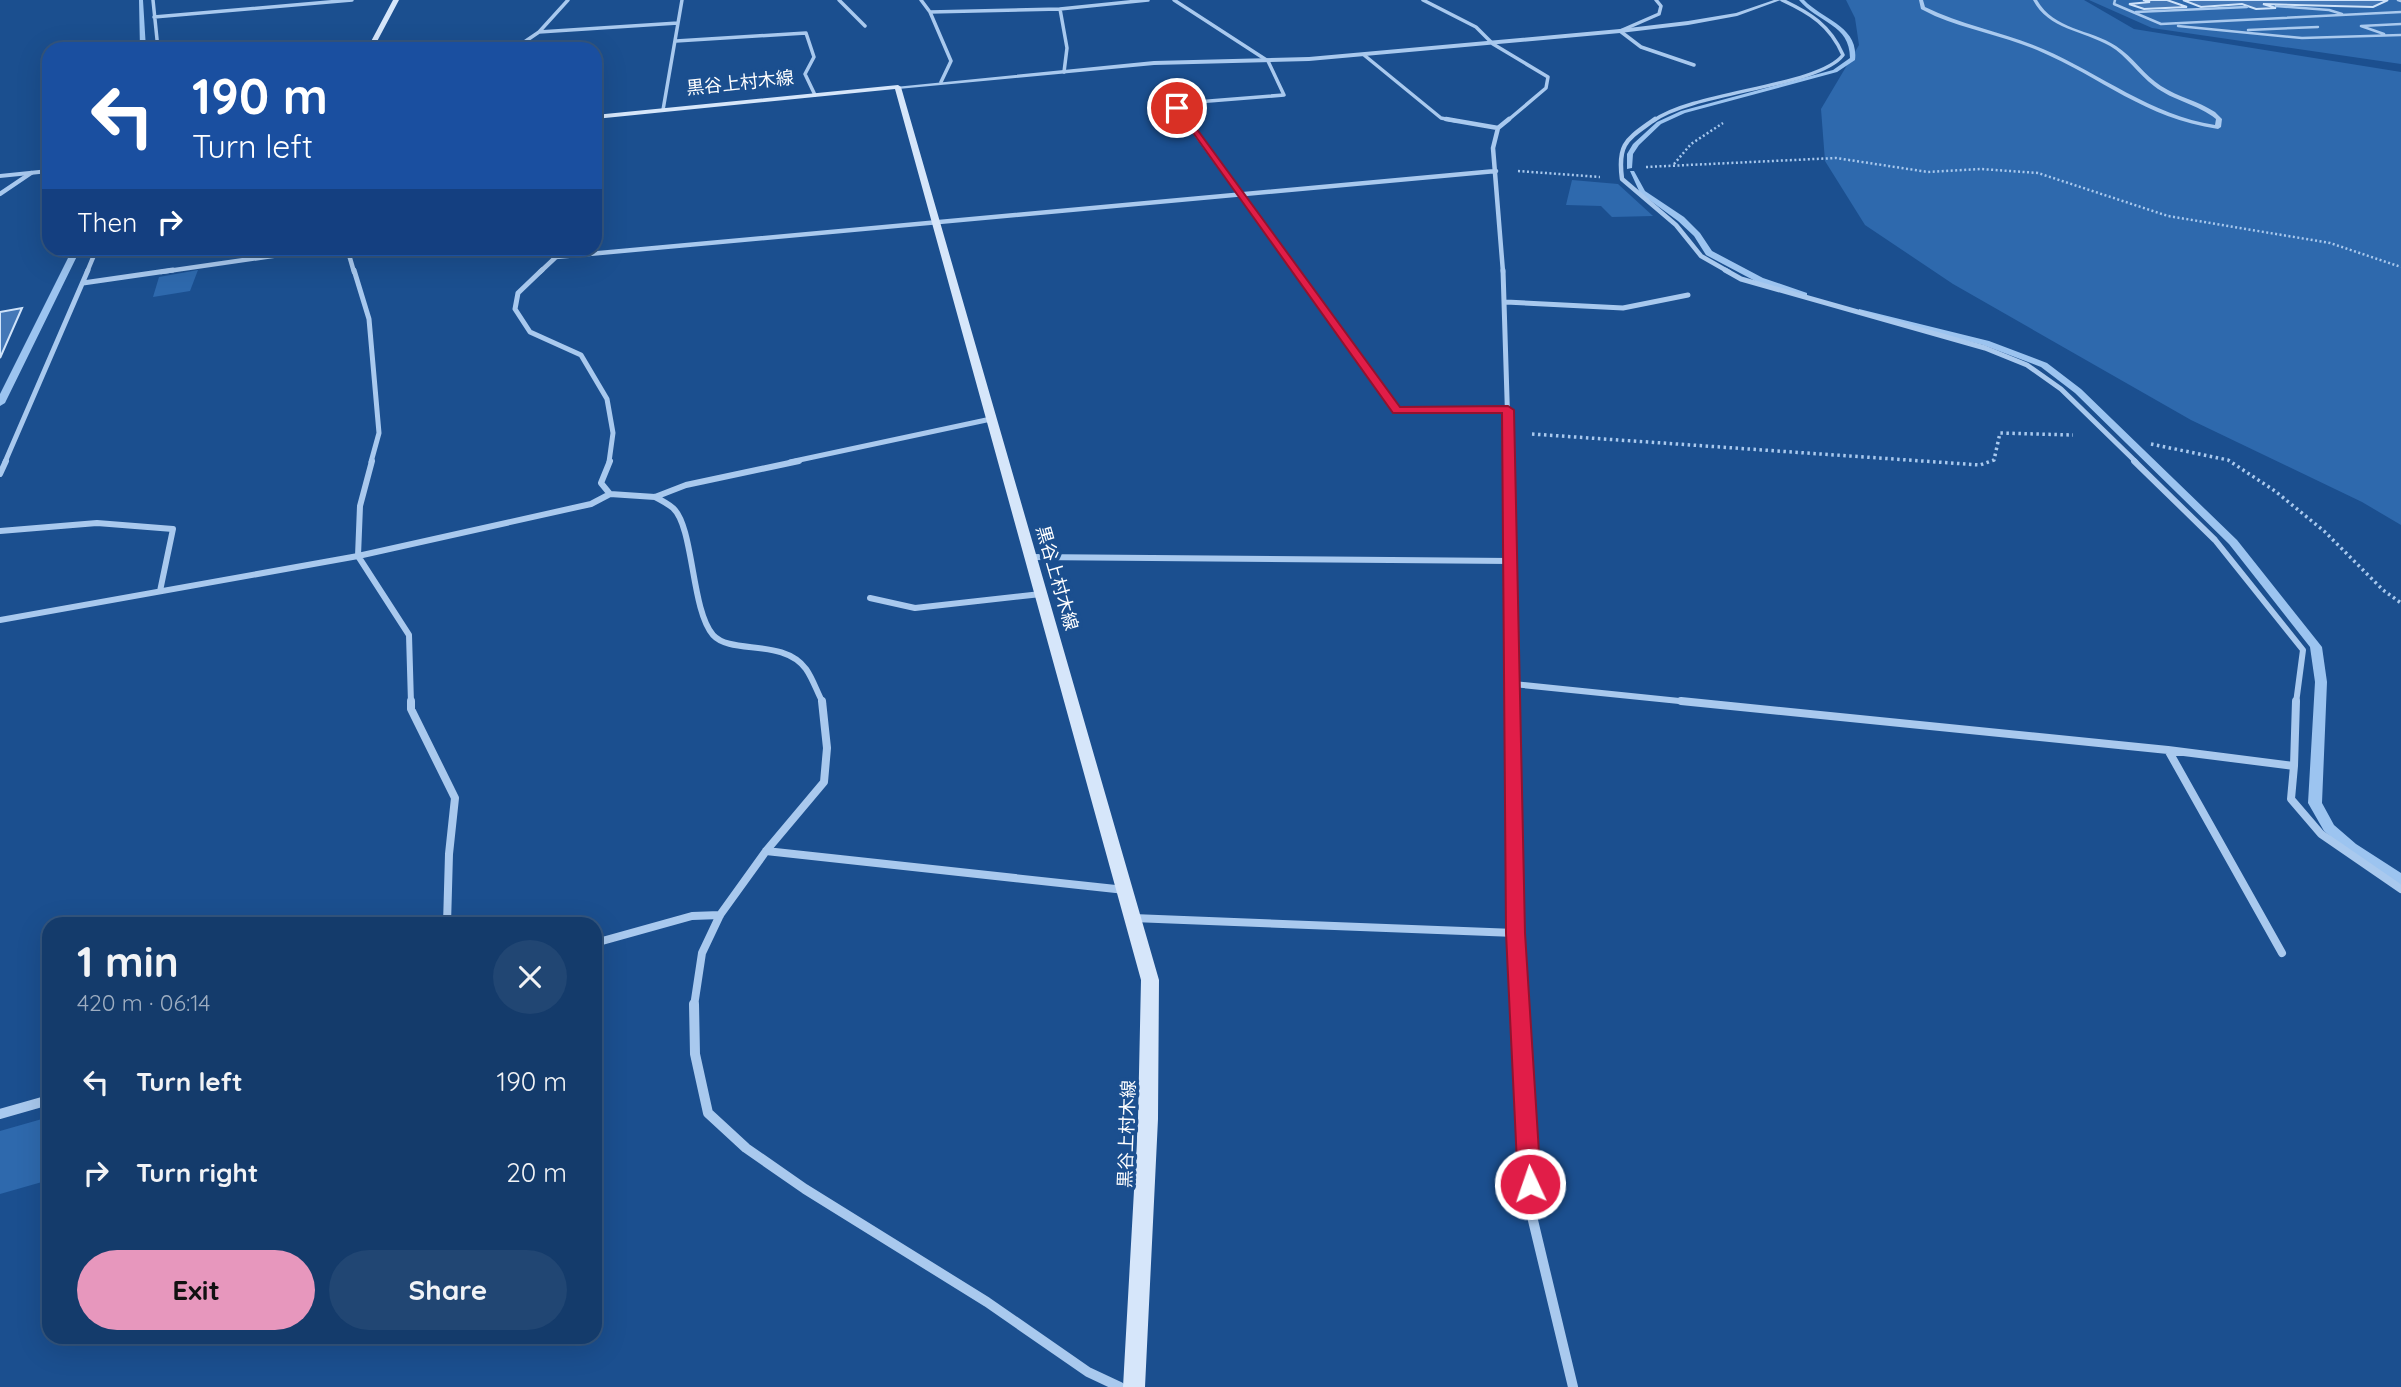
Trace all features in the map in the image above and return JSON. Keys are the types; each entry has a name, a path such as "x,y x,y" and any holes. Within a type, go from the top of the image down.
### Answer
{"main road":[{"path":"374,42 396,0"},
{"name":"黒谷上村木線","path":"602,116 898,87 1150,981 1148,1119 1134,1387"}],"street":[{"path":"153,0 157,42"},
{"path":"154,17 352,0"},
{"path":"524,42 539,32 568,0"},
{"path":"663,110 682,0"},
{"path":"839,0 865,26"},
{"path":"921,0 930,12 951,61 941,82"},
{"path":"930,12 1060,9 1148,0"},
{"path":"1174,0 1268,61 1284,94 1184,103 1177,108 1397,411 1508,410"},
{"path":"1423,0 1476,27 1493,44 1548,77 1546,88 1498,128 1493,148 1506,302 1516,933 1531,1212 1573,1387"},
{"path":"1620,31 1659,14 1661,6 1656,0"},
{"path":"898,87 1191,61 1268,61 1493,44 1688,23 1737,14 1781,0 1809,13 1834,33 1843,55 1837,63 1821,71 1724,95 1662,114 1626,140 1619,163 1622,179 1676,225 1701,256 1741,279 1985,348 2027,365 2062,388 2216,540 2304,650 2297,702 2291,799 2321,834 2401,890"},
{"path":"1921,0 1923,8 1944,20 2039,49 2105,81 2162,114 2195,125 2218,127 2219,119 2211,110 2159,88 2140,67 2112,46 2044,15 2035,0"},
{"path":"1060,9 1067,48 1063,72"},
{"path":"539,32 678,23"},
{"path":"1620,31 1641,47 1695,65"},
{"path":"676,41 806,33 814,57 805,74 815,95"},
{"path":"1364,55 1441,118 1498,128"},
{"path":"602,253 1496,171"},
{"path":"0,176 42,172"},
{"path":"0,194 32,173"},
{"path":"0,474 94,256"},
{"path":"82,283 272,256"},
{"path":"350,256 369,318 379,433 360,506 358,556 409,635 411,709 455,798 449,854 447,917"},
{"path":"567,256 556,257 518,293 515,309 530,332 581,355 607,398 613,433 611,458 601,483 610,494"},
{"path":"1506,302 1623,308 1688,295"},
{"path":"0,620 358,556 591,504 610,494 655,497 687,485 991,419"},
{"path":"655,497 675,509 682,525 705,621 714,636 727,643 762,647 788,655 805,668 824,705 827,748 824,782 766,851 720,915 702,953 694,1004 695,1054 708,1113 746,1148 805,1189 987,1302 1088,1372 1120,1387"},
{"path":"0,531 97,523 173,528 160,591"},
{"path":"1031,557 1511,561"},
{"path":"870,598 915,608 1041,594"},
{"path":"1513,684 2168,750 2294,766"},
{"path":"2168,750 2281,953"},
{"path":"766,851 1126,891"},
{"path":"602,941 692,916 720,915"},
{"path":"1133,918 1516,933"},
{"path":"0,1114 42,1102"}],"lane":[{"path":"2115,0 2114,4 2161,24 2224,32 2302,37 2401,35"},
{"path":"2276,6 2329,10 2346,15"},
{"path":"2132,12 2247,7"},
{"path":"2161,24 2401,12"},
{"path":"2387,35 2361,26 2401,24"},
{"path":"2224,32 2318,27"}],"path":[{"path":"1723,123 1691,144 1673,165 1836,159 1928,172 1980,169 2038,173 2168,216 2330,243 2401,267"},
{"path":"1496,171 1622,179"},
{"path":"1508,432 1980,465 1994,460 2000,433 2085,436"},
{"path":"2139,442 2166,445 2228,460 2275,491 2324,531 2383,590 2401,603"}],"shaded area":[{"path":"1846,0 2084,0 2134,29 2401,72 2401,525 2362,502 2191,420 1953,284 1865,225 1825,161 1821,109 1859,45 1855,18"},
{"path":"2089,0 2401,0 2401,64 2152,28"},
{"path":"1572,180 1618,184 1653,216 1612,217 1601,206 1566,205"},
{"path":"198,270 190,291 153,297 159,277"},
{"path":"42,1119 42,1182 0,1194 0,1131"}],"building":[{"path":"2143,0 2167,0 2187,7 2144,9 2129,4 2150,2"},
{"path":"2183,0 2388,0 2373,7 2263,4 2276,8 2256,9 2242,4 2201,7"},
{"path":"22,308 0,358 0,312"}],"waterway":[{"path":"141,0 143,42"},
{"path":"1629,168 1630,154 1636,144 1659,123 1683,112 1835,71 1853,59 1853,47 1843,30 1801,0"},
{"path":"1632,172 1642,192 1681,219 1697,235 1709,253 1760,280 1804,295"},
{"path":"0,403 73,256"},
{"path":"1862,311 1986,343 2044,365 2078,391 2233,542 2316,647 2321,682 2315,803 2329,828 2351,847 2401,880"}],"route":[{"path":"1177,108 1397,411 1508,410 1516,933 1530,1184"}]}
